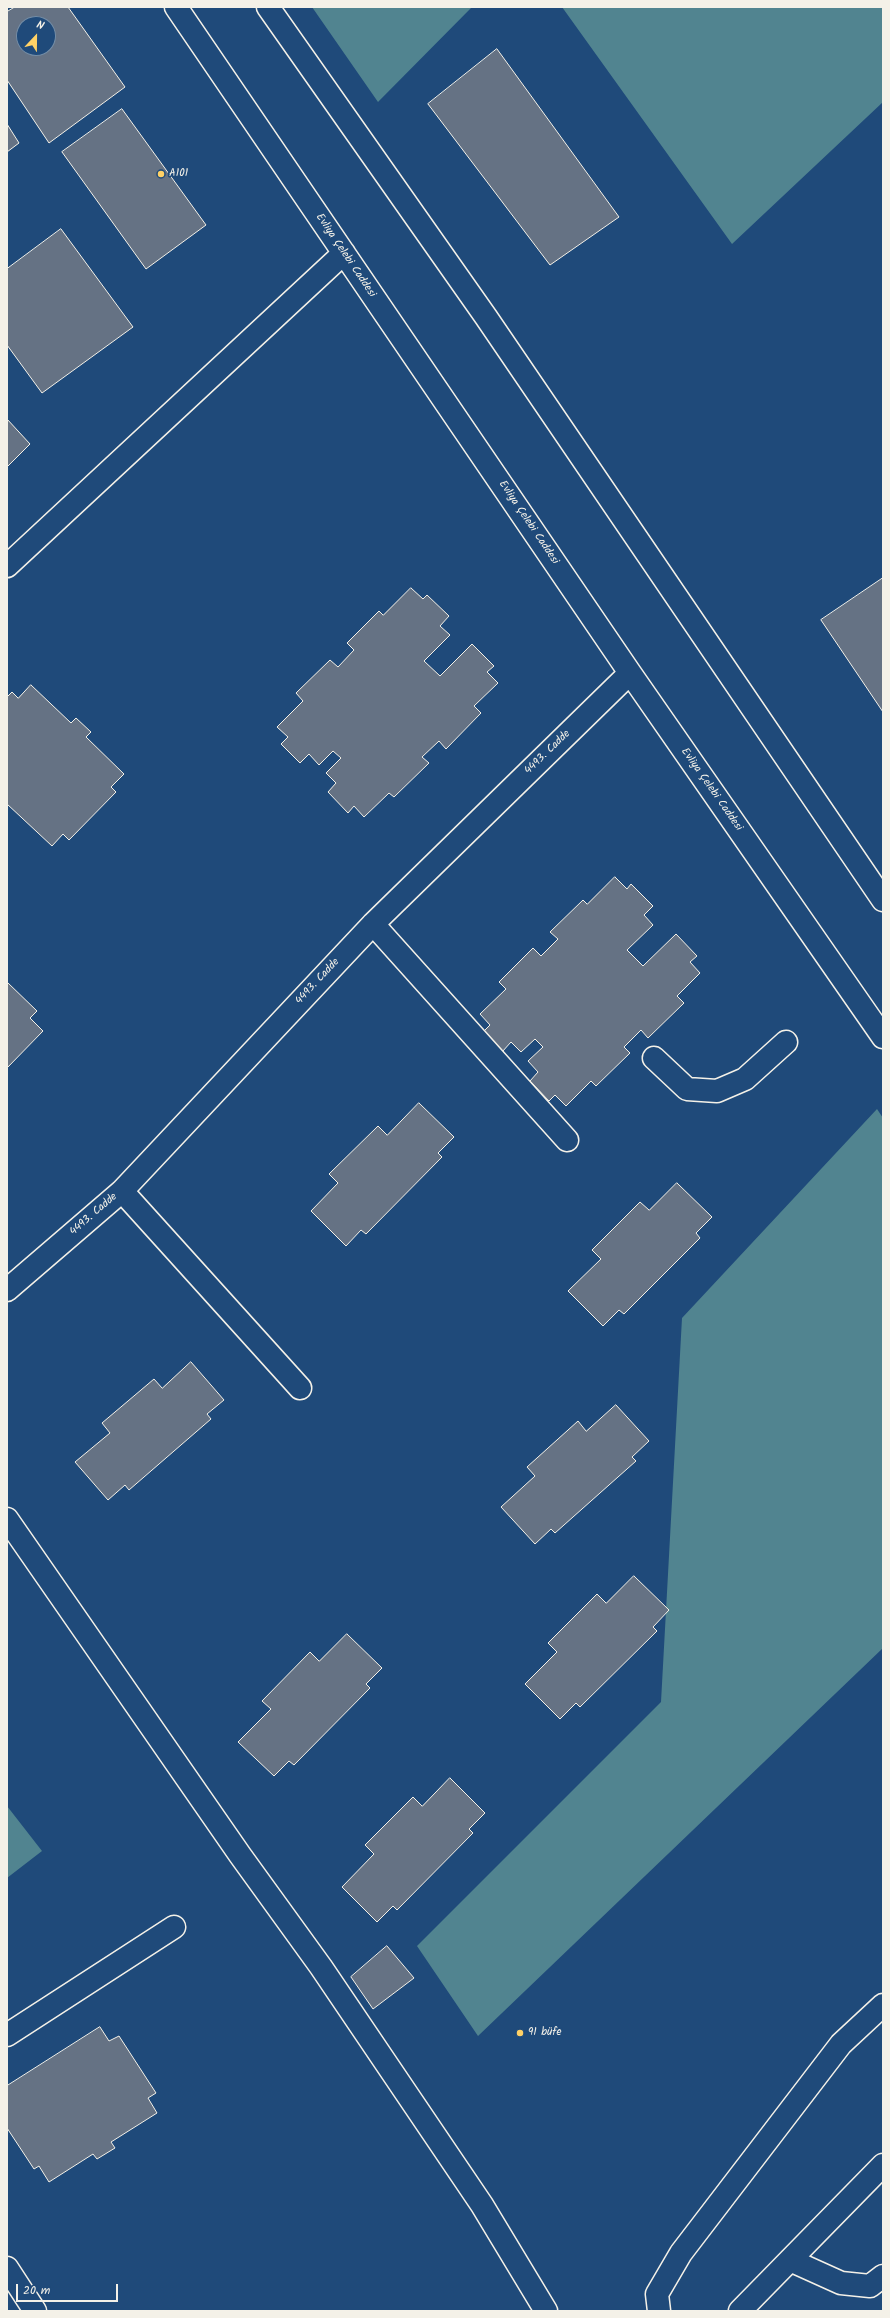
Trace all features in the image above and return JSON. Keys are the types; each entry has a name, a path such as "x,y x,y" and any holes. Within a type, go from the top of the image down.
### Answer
{"street":[{"name":"Evliya Çelebi Caddesi","path":"176,7 630,673 883,1037"},
{"path":"268,7 486,317 883,900"},
{"path":"7,566 344,253"},
{"name":"4493. Cadde","path":"7,1290 122,1191 373,924 630,673"},
{"path":"373,924 566,1140"},
{"path":"654,1058 687,1089 717,1092 745,1079 786,1042"},
{"path":"122,1191 300,1388"},
{"path":"7,1519 240,1855 330,1980 482,2205 546,2311"},
{"path":"7,2034 174,1927"},
{"path":"658,2311 657,2294 681,2253 841,2044 883,2005"},
{"path":"740,2311 883,2165"},
{"path":"790,2260 841,2283 870,2286 883,2276"},
{"path":"7,2268 35,2311"}],"green space":[{"path":"312,7 472,7 378,102"},
{"path":"562,7 883,7 883,102 732,244"},
{"path":"877,1109 883,1118 883,1648 478,2036 417,1946 661,1702 682,1318"},
{"path":"7,1806 42,1851 7,1878"}],"building":[{"path":"15,7 68,7 125,87 49,143 7,80 7,12"},
{"path":"497,49 619,217 550,265 428,104"},
{"path":"122,109 206,225 146,269 62,152"},
{"path":"7,124 19,143 7,152"},
{"path":"61,229 133,327 42,393 7,345 7,269"},
{"path":"7,419 30,444 7,467"},
{"path":"883,578 883,712 821,620"},
{"path":"411,588 423,599 427,595 449,616 440,626 450,635 424,661 440,676 472,644 494,666 487,672 498,683 474,706 481,713 446,749 439,741 422,757 429,763 394,797 389,793 364,817 354,806 348,813 328,792 336,783 326,773 341,758 333,751 319,765 309,754 300,763 281,744 288,737 277,727 303,701 296,693 330,660 338,667 354,650 347,643 379,611 383,615"},
{"path":"31,685 71,723 76,718 91,732 86,737 124,774 111,787 116,792 69,840 63,834 52,846 7,804 7,697 12,692 18,698"},
{"path":"615,877 627,889 631,884 653,906 644,915 653,925 627,950 643,966 676,934 697,956 690,962 700,973 677,996 684,1003 648,1038 641,1030 624,1047 630,1053 596,1086 591,1081 566,1106 555,1095 549,1101 530,1081 538,1072 528,1061 543,1047 535,1039 521,1052 511,1042 502,1052 483,1032 490,1025 480,1014 506,989 499,982 533,948 541,956 558,939 550,932 583,900 587,904"},
{"path":"7,982 37,1011 30,1018 43,1031 7,1068"},
{"path":"419,1103 454,1137 438,1153 442,1157 366,1234 361,1230 346,1246 311,1211 338,1183 329,1174 378,1126 387,1135"},
{"path":"677,1183 712,1217 696,1233 700,1238 624,1314 619,1310 603,1326 568,1291 601,1259 592,1250 640,1202 649,1210"},
{"path":"191,1362 224,1400 207,1414 211,1419 129,1490 125,1485 108,1500 75,1462 110,1433 102,1423 154,1379 162,1388"},
{"path":"616,1405 649,1441 632,1457 636,1461 555,1533 551,1529 535,1544 501,1507 535,1476 527,1467 578,1421 586,1431"},
{"path":"634,1576 669,1610 653,1627 657,1631 580,1707 576,1703 560,1719 525,1684 557,1652 548,1643 597,1594 606,1603"},
{"path":"347,1634 382,1668 366,1684 370,1688 294,1765 289,1761 274,1776 238,1742 271,1709 262,1701 310,1652 319,1661"},
{"path":"450,1778 485,1813 469,1829 473,1833 397,1910 393,1906 377,1922 342,1887 374,1854 365,1845 413,1797 422,1806"},
{"path":"387,1946 414,1978 373,2009 351,1977"},
{"path":"100,2027 109,2041 119,2036 156,2093 148,2098 157,2113 111,2142 115,2148 97,2159 93,2154 49,2182 39,2166 34,2169 7,2128 7,2086"}],"place":[{"name":"A101","path":"161,174"},
{"name":"91 büfe","path":"520,2033"}]}
